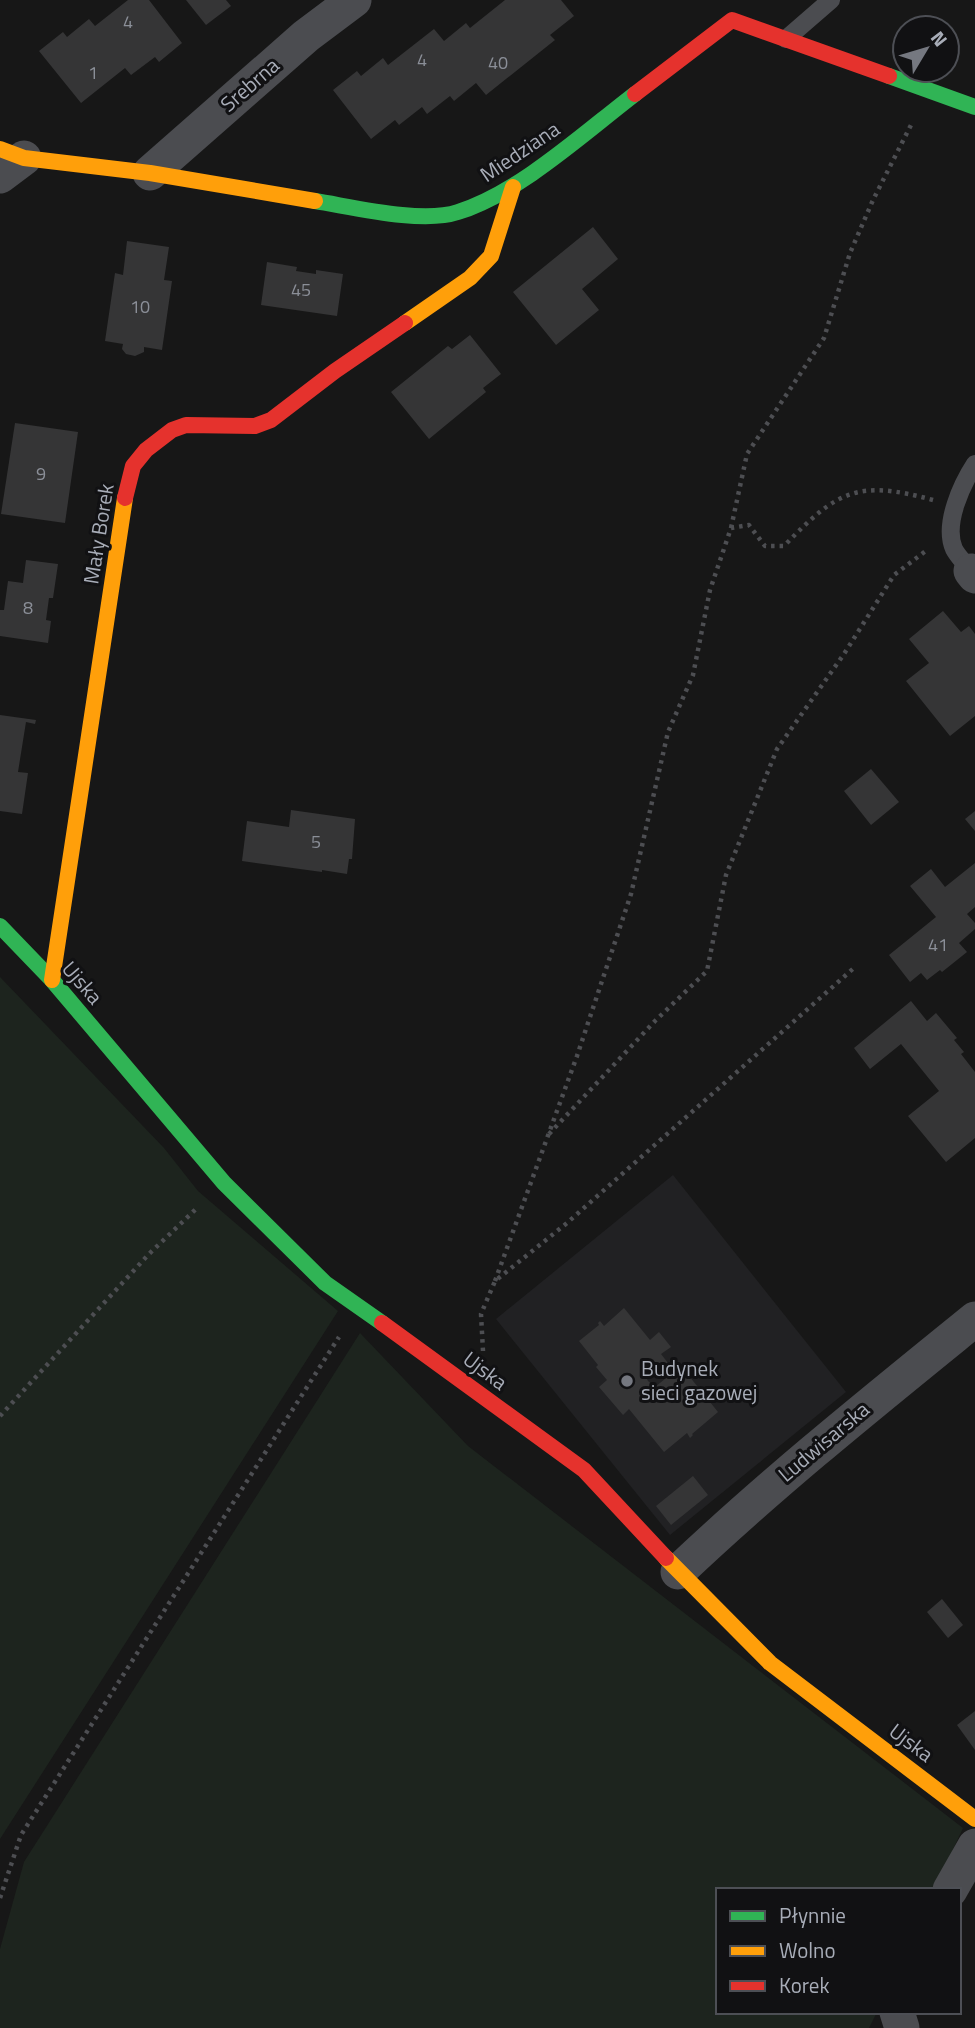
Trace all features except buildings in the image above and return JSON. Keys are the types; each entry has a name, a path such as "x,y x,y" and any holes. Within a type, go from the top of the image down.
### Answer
{"street":[{"name":"Srebrna","path":"150,173 306,36 354,0"},
{"name":"Miedziana","path":"8,161 150,173 422,216 457,213 513,187 736,10 786,39 975,107"},
{"name":"Mały Borek","path":"52,980 127,486 133,466 146,450 172,429 186,425 256,426 271,420 335,371 470,278 491,256 513,187"},
{"name":"Ujska","path":"0,926 52,980 224,1183 326,1283 429,1355 584,1470 678,1572 770,1663 975,1819"},
{"name":"Ludwisarska","path":"678,1572 766,1490 975,1319"},
{"path":"951,1888 975,1846"}],"lane":[{"path":"786,39 831,0"},
{"path":"973,574 954,549 950,533 961,487 975,464"}],"path":[{"path":"483,1354 481,1314 577,1056 631,894 668,732 693,675 710,590 731,528 747,454 824,338 850,253 873,200 929,91"},
{"path":"731,528 749,525 765,546 784,546 808,521 844,495 872,489 900,491 956,507"},
{"path":"547,1137 655,1021 707,971 726,875 777,749 844,654 894,575 950,533"},
{"path":"495,1281 567,1223 855,967"},
{"path":"0,1416 149,1254 224,1183"},
{"path":"0,1898 21,1835 359,1307"}],"shaded area":[{"path":"0,977 164,1148 198,1191 338,1311 0,1839"},
{"path":"673,1175 846,1392 670,1535 496,1319"},
{"path":"360,1333 468,1446 963,1828 935,1888 716,1888 716,2014 876,2014 869,2028 0,2028 0,1949 24,1862"}],"traffic: fast":[{"path":"889,76 975,107"},
{"path":"315,201 407,215 426,216 458,212 481,203 527,177 635,94"},
{"path":"0,926 52,980 224,1183 325,1283 382,1323"}],"traffic: slow":[{"path":"0,149 24,158 150,173 315,201"},
{"path":"405,323 470,278 491,256 513,187"},
{"path":"52,980 125,498"},
{"path":"666,1558 770,1663 975,1819"}],"traffic: jam":[{"path":"635,94 732,20 889,76"},
{"path":"125,498 133,466 146,450 172,430 186,425 255,426 271,420 335,371 405,323"},
{"path":"382,1323 584,1470 666,1558"}],"place":[{"name":"Budynek sieci gazowej","path":"627,1381"}]}
